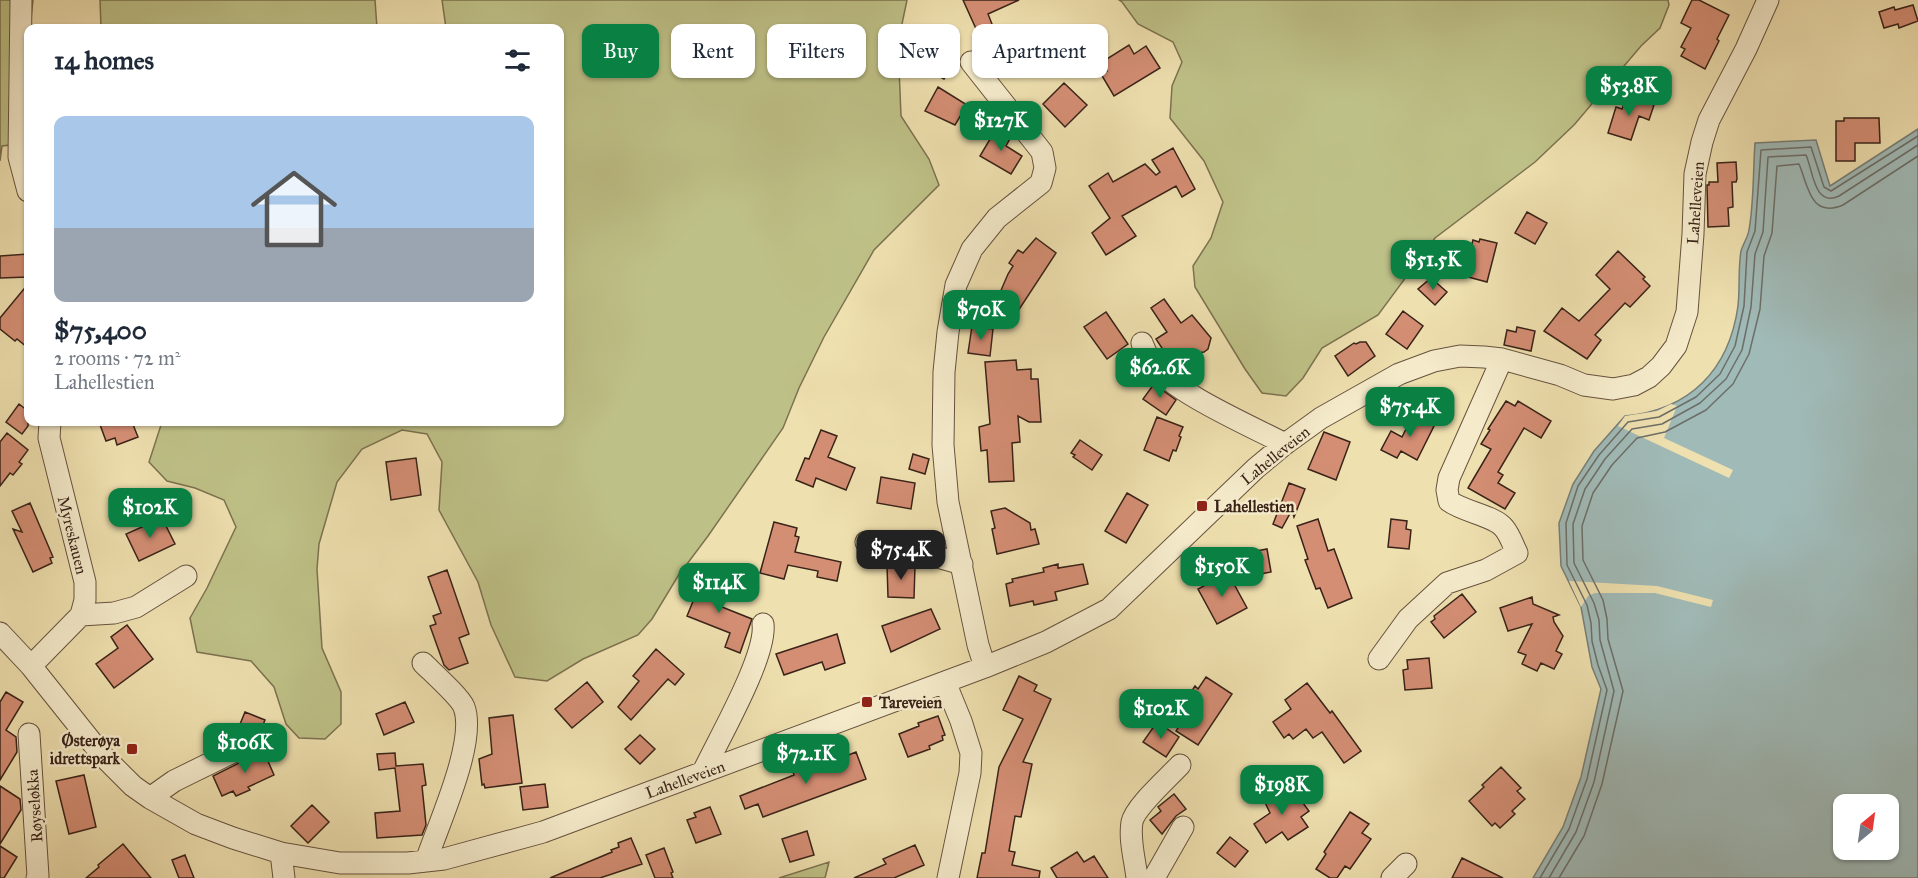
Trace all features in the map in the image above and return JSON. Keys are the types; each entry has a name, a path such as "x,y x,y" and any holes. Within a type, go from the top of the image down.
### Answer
{"street":[{"path":"21,0 19,157 24,176"},
{"name":"Lahelleveien","path":"0,633 31,666 102,755 133,786 196,824 281,854 340,863 439,866 466,854 543,832 985,667 1046,642 1109,609 1256,468 1285,444 1321,418 1399,374 1425,364 1460,356 1502,359 1560,375 1584,385 1613,389 1634,385 1649,377 1676,346 1687,312 1695,174 1702,142 1709,120 1746,49 1768,0"},
{"path":"971,62 1042,152 1045,168 1041,183 997,218 972,249 956,285 948,332 943,445 948,502 978,645 985,667"},
{"path":"1142,343 1153,364 1162,374 1196,397 1285,444"},
{"path":"1379,659 1408,619 1442,587 1453,580 1486,570 1517,553 1507,530 1502,525 1460,509 1449,501 1447,490 1449,478 1502,359"},
{"name":"Myreskauen","path":"50,426 49,438 85,582 85,600 81,615"},
{"path":"866,542 916,551 962,564"},
{"path":"31,666 81,615 114,613 136,607 186,576"},
{"path":"703,772 748,678 763,638 763,624"},
{"path":"423,663 464,705 467,727 462,764 439,866"},
{"path":"945,682 971,753 970,772 948,878"},
{"name":"Røyseløkka","path":"29,734 37,878"},
{"path":"150,798 174,781 241,748"},
{"path":"1137,878 1132,843 1132,826 1135,815 1180,765"},
{"path":"1154,878 1183,827"},
{"path":"281,854 284,878"}],"green space":[{"path":"0,0 33,0 30,24 24,24 24,143 2,146 0,161"},
{"path":"100,0 375,0 377,24 101,24"},
{"path":"442,0 907,0 902,24 878,24 878,78 899,78 901,116 929,159 939,185 874,250 824,337 799,388 783,428 678,576 652,619 638,635 583,659 547,681 515,677 491,625 478,582 439,510 442,462 427,434 402,430 362,449 337,482 319,544 317,569 322,648 341,692 341,724 325,739 299,738 286,724 274,687 251,661 197,652 190,618 236,527 224,500 195,488 167,481 149,462 161,426 564,426 564,24 445,24"},
{"path":"1119,0 1668,0 1669,5 1660,28 1641,46 1574,125 1535,162 1435,238 1378,315 1322,348 1303,378 1286,396 1262,393 1195,287 1193,266 1211,238 1223,202 1204,161 1170,118 1172,86 1182,62 1173,42 1138,24"},
{"path":"829,862 825,878 779,878"}],"water":[{"path":"1918,129 1918,878 1533,878 1563,827 1581,777 1601,689 1592,667 1581,607 1561,566 1559,523 1573,484 1594,451 1625,416 1669,405 1702,383 1715,367 1726,349 1738,306 1741,251 1751,219 1755,143 1816,140 1830,186"}],"pier":[{"path":"1671,404 1677,406 1664,438 1733,470 1729,478 1618,426 1625,416 1657,411"},
{"path":"1569,581 1657,586 1713,600 1711,607 1655,593 1595,593 1588,596 1581,607"}],"building":[{"path":"963,0 1019,0 988,14 992,24 974,24"},
{"path":"1692,0 1699,0 1729,15 1705,69 1681,56 1685,49 1681,47 1691,28 1681,23"},
{"path":"1913,5 1918,21 1899,28 1898,24 1884,28 1879,12 1894,7 1895,10"},
{"path":"1129,45 1134,54 1146,46 1160,68 1114,96 1103,78 1108,78 1108,58"},
{"path":"1064,83 1087,105 1065,127 1043,104"},
{"path":"938,87 967,105 955,125 925,111"},
{"path":"1627,96 1654,105 1649,120 1639,116 1631,140 1608,133 1616,107 1622,109"},
{"path":"1844,118 1879,118 1880,143 1855,143 1855,161 1836,161 1836,121 1844,121"},
{"path":"996,129 1002,129 1012,135 1006,146 1022,156 1011,174 980,156"},
{"path":"1173,148 1195,189 1182,197 1176,186 1122,216 1136,236 1106,255 1092,233 1110,218 1089,186 1108,173 1113,182 1145,164 1156,175 1160,172 1152,160"},
{"path":"1736,162 1737,179 1736,182 1732,182 1733,207 1728,208 1729,226 1708,227 1707,185 1709,182 1718,182 1717,163"},
{"path":"1527,212 1547,223 1535,244 1515,233"},
{"path":"1036,238 1056,253 1018,311 996,302 1013,266 1009,263 1018,250 1023,253"},
{"path":"1480,239 1497,243 1487,282 1453,273 1460,244 1471,247 1473,240 1479,242"},
{"path":"1618,251 1645,277 1643,279 1650,286 1630,307 1625,303 1595,335 1601,340 1587,359 1544,331 1562,308 1579,321 1610,289 1596,275"},
{"path":"24,254 24,277 0,278 0,256"},
{"path":"1431,278 1447,292 1435,305 1418,289"},
{"path":"24,289 24,345 17,339 15,341 0,329 0,318"},
{"path":"1164,299 1181,323 1192,315 1211,338 1208,349 1197,353 1175,368 1156,339 1167,332 1151,308"},
{"path":"1403,311 1423,326 1407,349 1386,334"},
{"path":"1106,312 1128,344 1107,359 1084,327"},
{"path":"972,326 993,329 990,356 968,353"},
{"path":"1517,327 1535,331 1531,351 1504,345 1507,330 1516,332"},
{"path":"1366,342 1375,356 1348,376 1335,356 1354,343"},
{"path":"1016,360 1017,370 1031,369 1031,379 1038,379 1041,422 1029,422 1018,416 1020,442 1012,443 1014,481 989,482 987,450 981,451 979,427 990,424 985,362"},
{"path":"1154,384 1176,400 1166,415 1143,399"},
{"path":"1506,401 1515,406 1518,401 1551,421 1541,438 1524,428 1498,472 1503,475 1498,483 1515,493 1505,509 1468,488 1491,449 1481,444"},
{"path":"19,404 24,408 24,426 28,426 22,434 6,422"},
{"path":"1414,413 1435,424 1417,460 1401,451 1397,458 1381,450 1391,431 1402,437"},
{"path":"1157,417 1183,427 1176,451 1173,450 1169,461 1144,450"},
{"path":"100,426 134,426 138,437 117,445 115,438 106,441"},
{"path":"821,430 837,436 828,457 855,468 846,490 816,478 813,487 796,480 805,458 809,459"},
{"path":"1324,432 1350,442 1336,480 1308,469"},
{"path":"7,433 28,450 19,462 22,464 13,475 10,473 0,486 0,442"},
{"path":"1080,440 1102,455 1092,470 1073,457 1075,455 1071,453"},
{"path":"913,454 929,459 925,474 909,469"},
{"path":"416,458 421,495 391,500 386,462"},
{"path":"881,477 915,483 911,509 877,503"},
{"path":"1289,483 1305,489 1294,517 1292,510 1282,528 1273,524"},
{"path":"1127,493 1148,505 1126,543 1105,531"},
{"path":"30,503 53,557 50,558 52,563 33,572 13,529 22,532 12,511"},
{"path":"1005,508 1030,523 1031,530 1035,529 1039,544 997,554 991,511"},
{"path":"162,518 175,544 139,561 126,534"},
{"path":"1318,519 1328,551 1334,549 1352,598 1328,608 1320,588 1316,589 1305,560 1308,559 1297,526"},
{"path":"1391,519 1407,521 1406,529 1411,530 1409,549 1388,547"},
{"path":"774,522 797,528 795,536 799,537 795,552 841,562 837,581 817,577 818,571 788,565 784,579 760,573"},
{"path":"1267,549 1271,572 1255,575 1251,552"},
{"path":"1058,564 1058,568 1083,564 1088,584 1055,592 1057,600 1034,605 1033,601 1010,606 1006,584 1013,582 1012,579 1044,572 1043,568"},
{"path":"887,565 915,566 914,598 888,597"},
{"path":"447,570 469,634 459,638 468,663 449,670 444,665 430,626 436,624 433,616 441,613 428,577"},
{"path":"1228,573 1247,608 1217,624 1198,589"},
{"path":"703,577 725,585 717,605 752,619 740,653 725,647 730,633 687,616"},
{"path":"1462,594 1476,612 1444,638 1431,622 1435,619 1434,616"},
{"path":"1532,597 1533,604 1559,615 1553,617 1563,636 1556,651 1562,654 1554,669 1541,663 1537,671 1522,664 1526,655 1518,652 1532,624 1508,631 1500,608"},
{"path":"931,609 940,629 891,652 882,626"},
{"path":"127,625 153,659 114,688 96,664 118,648 111,637"},
{"path":"837,634 845,663 825,670 822,662 784,675 776,654"},
{"path":"656,649 684,674 675,685 668,679 631,720 618,707 639,681 633,676"},
{"path":"1429,658 1432,688 1405,690 1403,670 1408,669 1407,660"},
{"path":"1019,676 1037,685 1034,691 1051,699 1023,762 1032,764 1021,817 1015,816 1009,851 1015,852 1012,865 1040,871 1039,878 977,878 982,853 985,853 999,767 1023,719 1003,710"},
{"path":"1206,677 1232,694 1198,745 1176,731 1191,708 1184,703 1195,686 1198,689"},
{"path":"587,682 603,702 572,728 555,709"},
{"path":"1307,683 1330,713 1332,711 1361,751 1344,763 1322,732 1313,738 1306,729 1293,739 1289,734 1284,738 1273,722 1291,709 1285,700"},
{"path":"6,692 23,702 6,730 16,737 17,752 0,780 0,702"},
{"path":"405,702 414,722 384,735 376,714"},
{"path":"245,712 265,720 256,742 236,734"},
{"path":"513,715 522,783 485,788 484,784 482,785 479,759 492,754 489,718"},
{"path":"938,716 945,735 942,736 943,740 929,746 930,749 908,757 899,734 919,726 918,723"},
{"path":"1157,722 1179,737 1166,757 1143,742"},
{"path":"640,735 655,749 640,764 625,749"},
{"path":"261,745 274,775 248,787 250,790 236,796 233,791 222,796 213,776 247,759 252,755 254,748"},
{"path":"856,752 866,779 763,817 758,804 745,809 740,796 794,775 793,772 814,764 815,768"},
{"path":"395,753 396,766 423,764 426,785 422,786 426,825 422,835 377,838 375,813 400,811 395,768 379,770 377,754"},
{"path":"1501,767 1521,788 1517,791 1525,799 1512,811 1515,814 1500,828 1495,823 1492,826 1469,801"},
{"path":"84,775 96,827 69,834 56,781"},
{"path":"545,784 548,807 523,810 520,787"},
{"path":"1279,784 1290,800 1297,795 1309,811 1301,817 1308,827 1288,840 1282,832 1266,843 1254,824 1270,813 1262,796"},
{"path":"0,786 20,799 21,810 0,844"},
{"path":"1174,794 1186,809 1176,816 1162,834 1150,820 1161,811 1158,807"},
{"path":"312,805 329,822 308,843 291,826"},
{"path":"710,807 721,834 696,843 687,820 696,817 694,813"},
{"path":"1350,812 1369,824 1362,833 1371,839 1350,869 1345,866 1337,878 1330,878 1316,869 1326,854 1324,852"},
{"path":"807,831 814,855 790,862 782,839"},
{"path":"1230,837 1248,851 1235,867 1217,853"},
{"path":"631,838 642,864 600,878 550,878 612,852 611,850 619,847 618,843"},
{"path":"123,844 151,878 86,878 99,867 98,865"},
{"path":"915,845 924,865 894,878 854,878 886,864 883,859"},
{"path":"0,846 17,857 4,878 0,878"},
{"path":"664,848 673,878 655,878 646,855"},
{"path":"1077,852 1084,862 1094,856 1108,878 1057,878 1051,868"},
{"path":"185,855 194,878 179,878 172,860"},
{"path":"1462,858 1503,878 1452,878"}],"place":[{"name":"Lahellestien","path":"1202,506"},
{"name":"Tareveien","path":"867,702"},
{"name":"Østerøya idrettspark","path":"132,749"}]}
